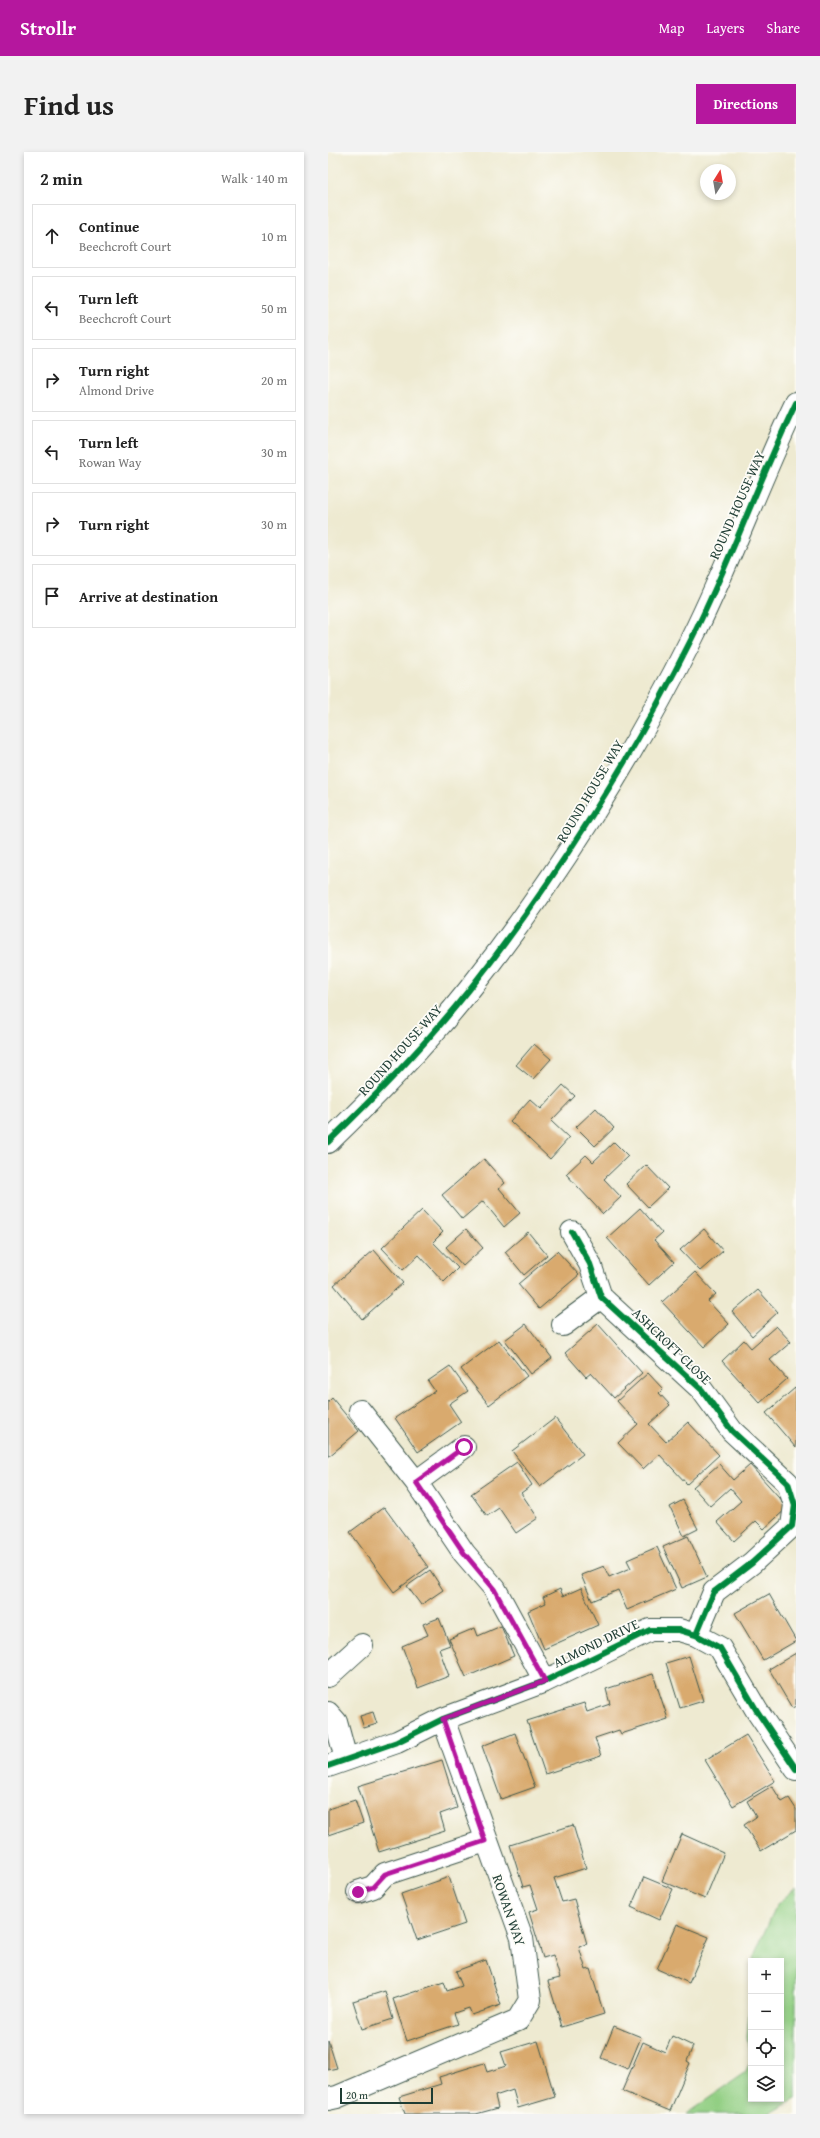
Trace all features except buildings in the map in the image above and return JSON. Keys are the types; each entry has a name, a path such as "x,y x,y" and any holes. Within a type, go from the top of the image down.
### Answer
{"street":[{"name":"ROUND HOUSE WAY","path":"328,1142 380,1092 469,990 544,889 639,735 692,638 796,403"},
{"name":"ASHCROFT CLOSE","path":"572,1232 590,1264 601,1297 702,1390 732,1431 788,1483 795,1505 792,1526 752,1562 714,1592 696,1635"},
{"path":"563,1325 601,1297"},
{"path":"360,1411 416,1482 464,1553 494,1589 545,1681"},
{"path":"416,1482 464,1447"},
{"name":"ALMOND DRIVE","path":"337,1762 397,1742 443,1719 545,1681 650,1630 679,1630 696,1635 720,1648 757,1711 796,1769"},
{"path":"328,1676 362,1645"},
{"path":"328,1713 336,1722 337,1762"},
{"name":"ROWAN WAY","path":"328,2099 338,2097 518,2020 530,2000 522,1938 485,1841 443,1719"},
{"path":"358,1892 373,1887 385,1874 485,1841"}],"green space":[{"path":"796,1888 796,2099 769,2114 686,2114 745,2073 748,2066 748,2102 784,2102 784,1958 754,1958 755,1953 777,1904"}],"cycle path":[{"path":"328,1142 401,1068 436,1030 469,990 531,907 590,819 644,729 692,638 719,580 782,432 796,403"},
{"path":"572,1232 590,1264 601,1297 702,1390 732,1431 788,1483 795,1505 792,1526 752,1563 714,1592 696,1635"},
{"path":"328,1766 397,1742 443,1719 545,1681 650,1630 679,1630 696,1635 720,1648 757,1711 796,1769"}],"route":[{"path":"358,1892 373,1887 385,1874 485,1841 443,1719 545,1681 494,1589 464,1553 416,1482 464,1447"}]}
